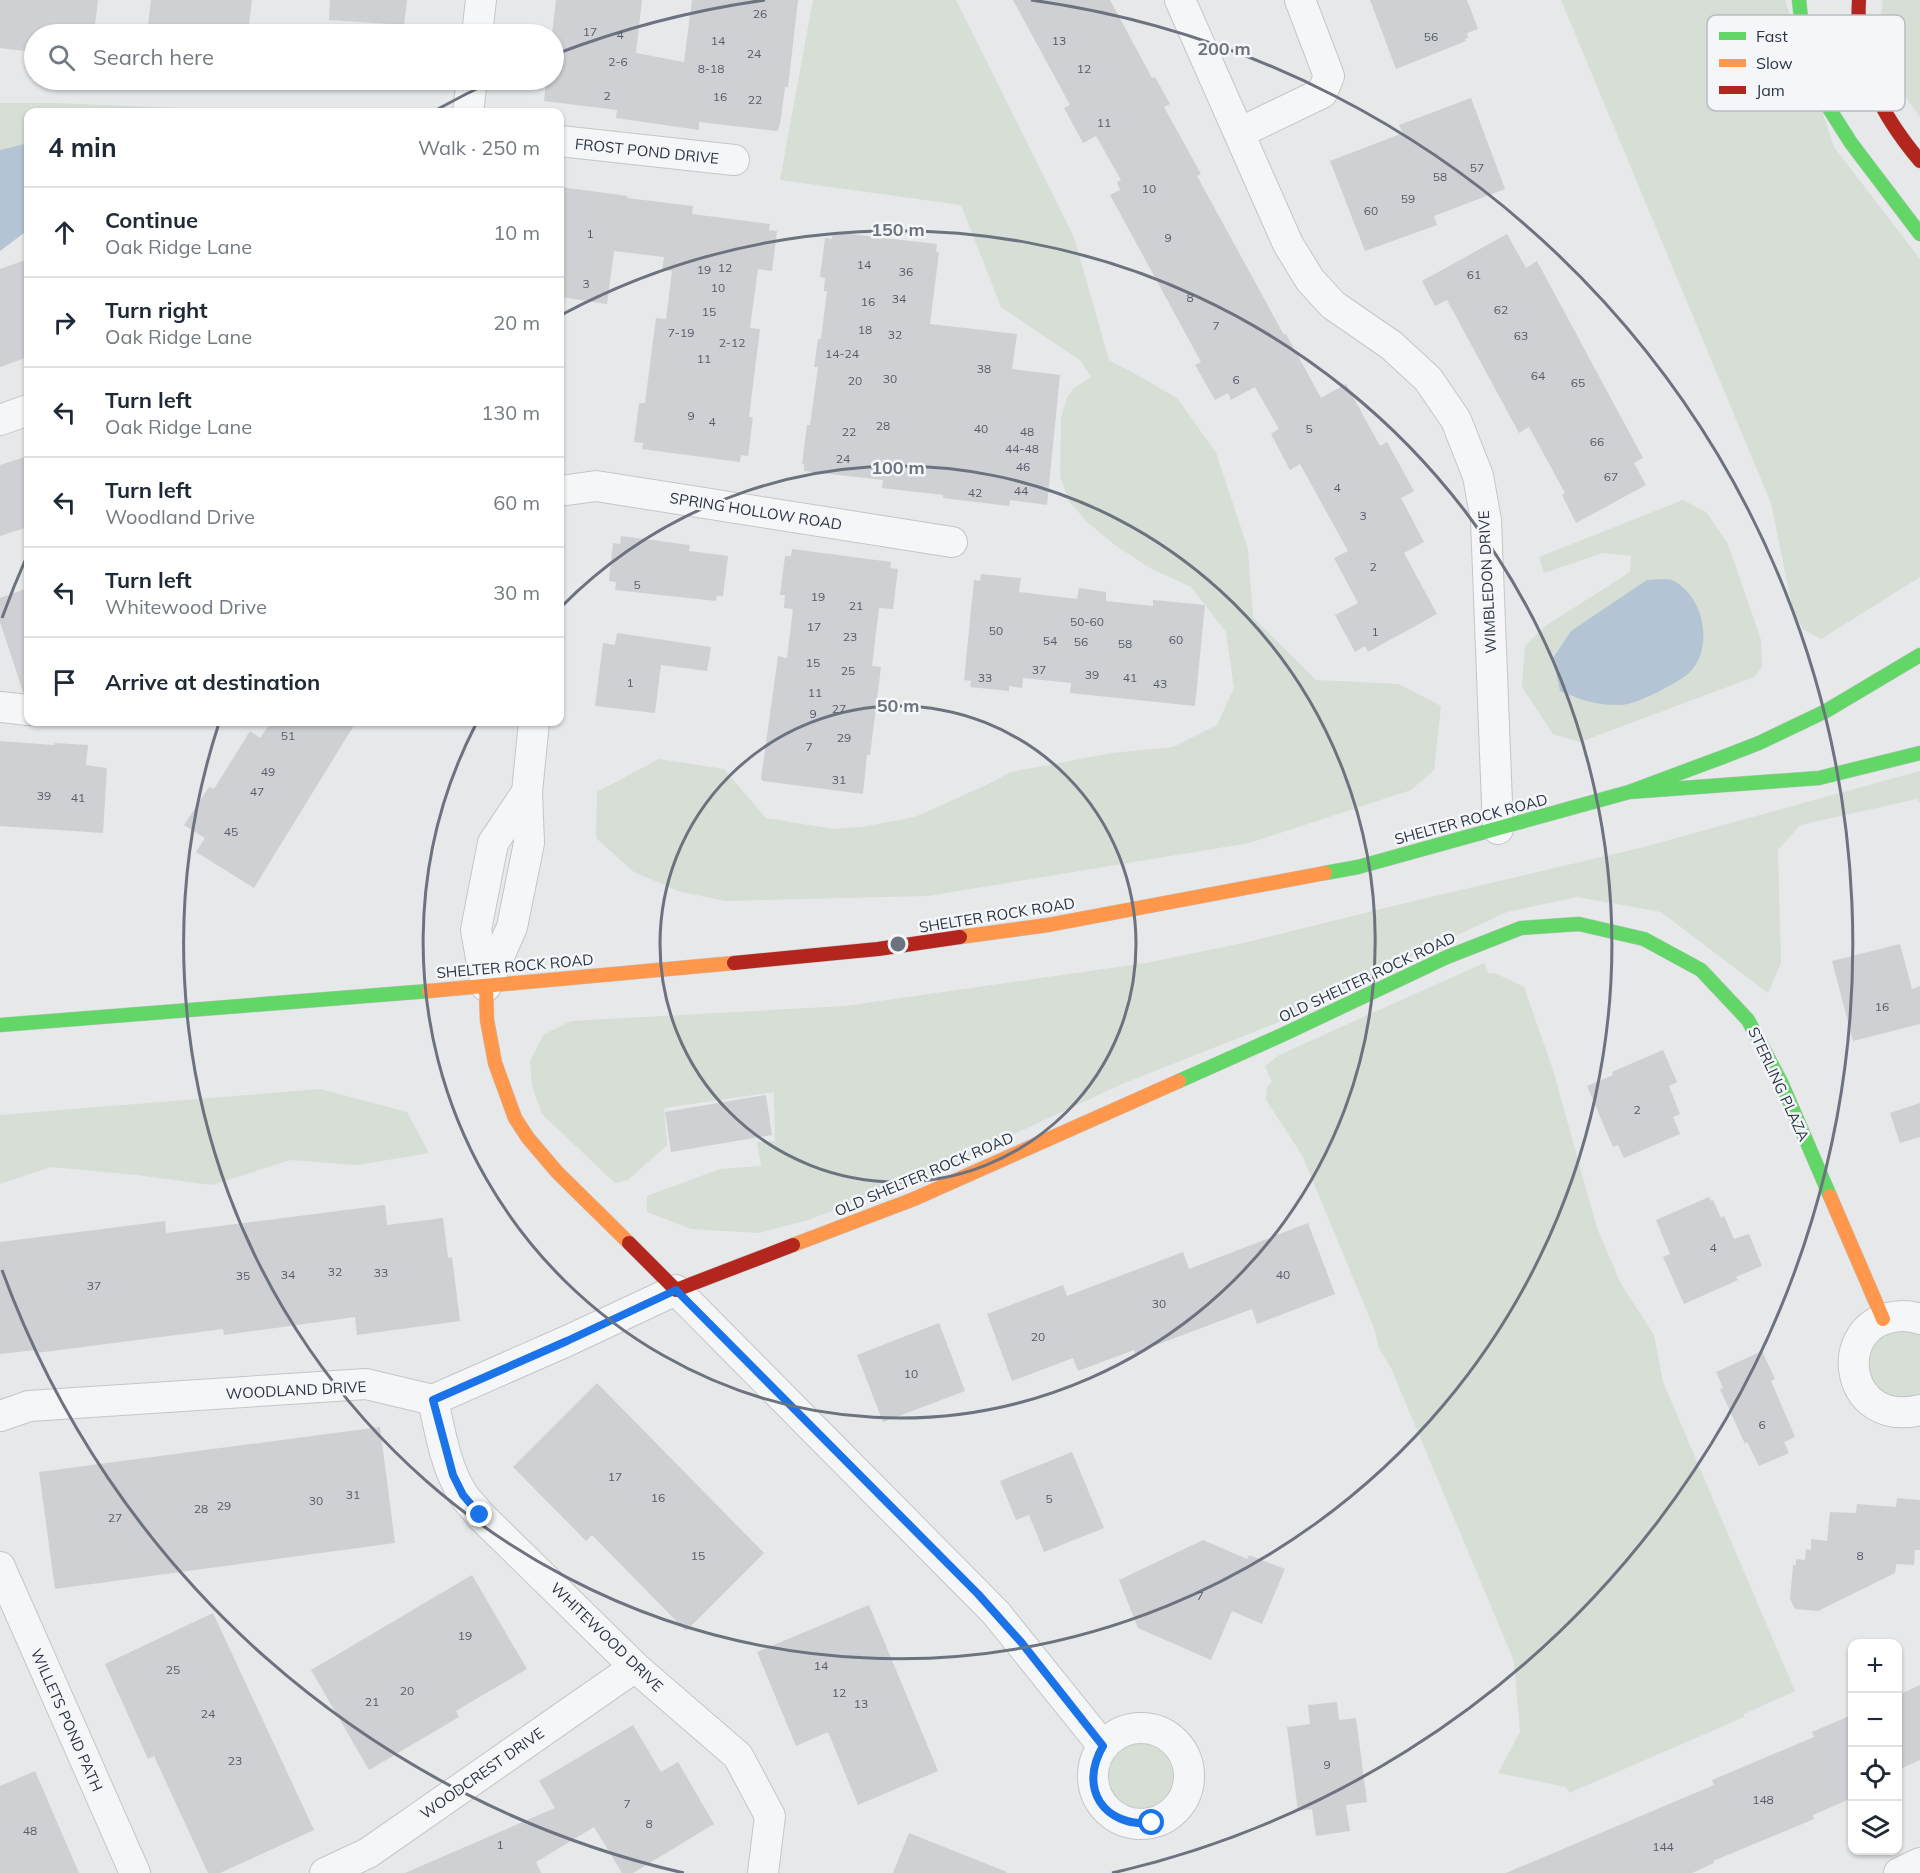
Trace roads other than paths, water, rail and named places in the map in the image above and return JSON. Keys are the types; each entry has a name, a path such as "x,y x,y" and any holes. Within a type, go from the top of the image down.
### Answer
{"main road":[{"path":"1799,0 1801,15"},
{"path":"1858,15 1859,0"},
{"path":"1831,111 1851,143 1920,234"},
{"path":"1885,111 1920,161"},
{"name":"SHELTER ROCK ROAD","path":"0,1025 486,986 878,949 1048,925 1358,867 1629,792 1732,754 1790,729 1859,692 1920,655"},
{"path":"1629,792 1819,778 1920,753"},
{"name":"STERLING PLAZA","path":"1521,928 1580,924 1644,939 1701,970 1749,1020 1781,1082 1883,1319"},
{"name":"OLD SHELTER ROCK ROAD","path":"676,1290 914,1199 1282,1035 1447,957 1521,928"},
{"path":"486,986 487,1020 495,1063 515,1118 528,1138 557,1172 676,1290"}],"street":[{"path":"478,24 481,0"},
{"name":"WIMBLEDON DRIVE","path":"1180,0 1288,244 1310,280 1333,305 1391,345 1428,379 1456,420 1478,476 1486,520 1498,829"},
{"path":"1239,134 1322,93 1329,76 1300,0"},
{"path":"468,108 471,90"},
{"name":"FROST POND DRIVE","path":"564,141 734,160"},
{"path":"0,420 24,411"},
{"name":"SPRING HOLLOW ROAD","path":"564,490 596,486 952,542"},
{"path":"0,707 24,710"},
{"path":"486,986 476,930 493,843 527,792 534,726"},
{"path":"433,1400 676,1290 996,1613 1103,1746"},
{"path":"1920,1319 1913,1316 1883,1319 1868,1329 1858,1343 1853,1359 1854,1376 1861,1392 1873,1404 1888,1412 1905,1414 1920,1410"},
{"name":"WOODLAND DRIVE","path":"0,1416 29,1406 366,1384 433,1400"},
{"name":"WHITEWOOD DRIVE","path":"433,1400 453,1475 463,1495 480,1515 635,1667 738,1756 770,1816 763,1873"},
{"name":"WILLETS POND PATH","path":"0,1567 135,1873"},
{"name":"WOODCREST DRIVE","path":"325,1873 368,1853 635,1667"},
{"path":"1899,1873 1920,1863"}],"water":[{"path":"24,144 24,233 0,251 0,150"},
{"path":"1647,580 1674,581 1693,599 1699,611 1703,638 1702,651 1697,663 1689,673 1676,682 1629,704 1590,702 1560,691 1553,658 1571,631"}]}
